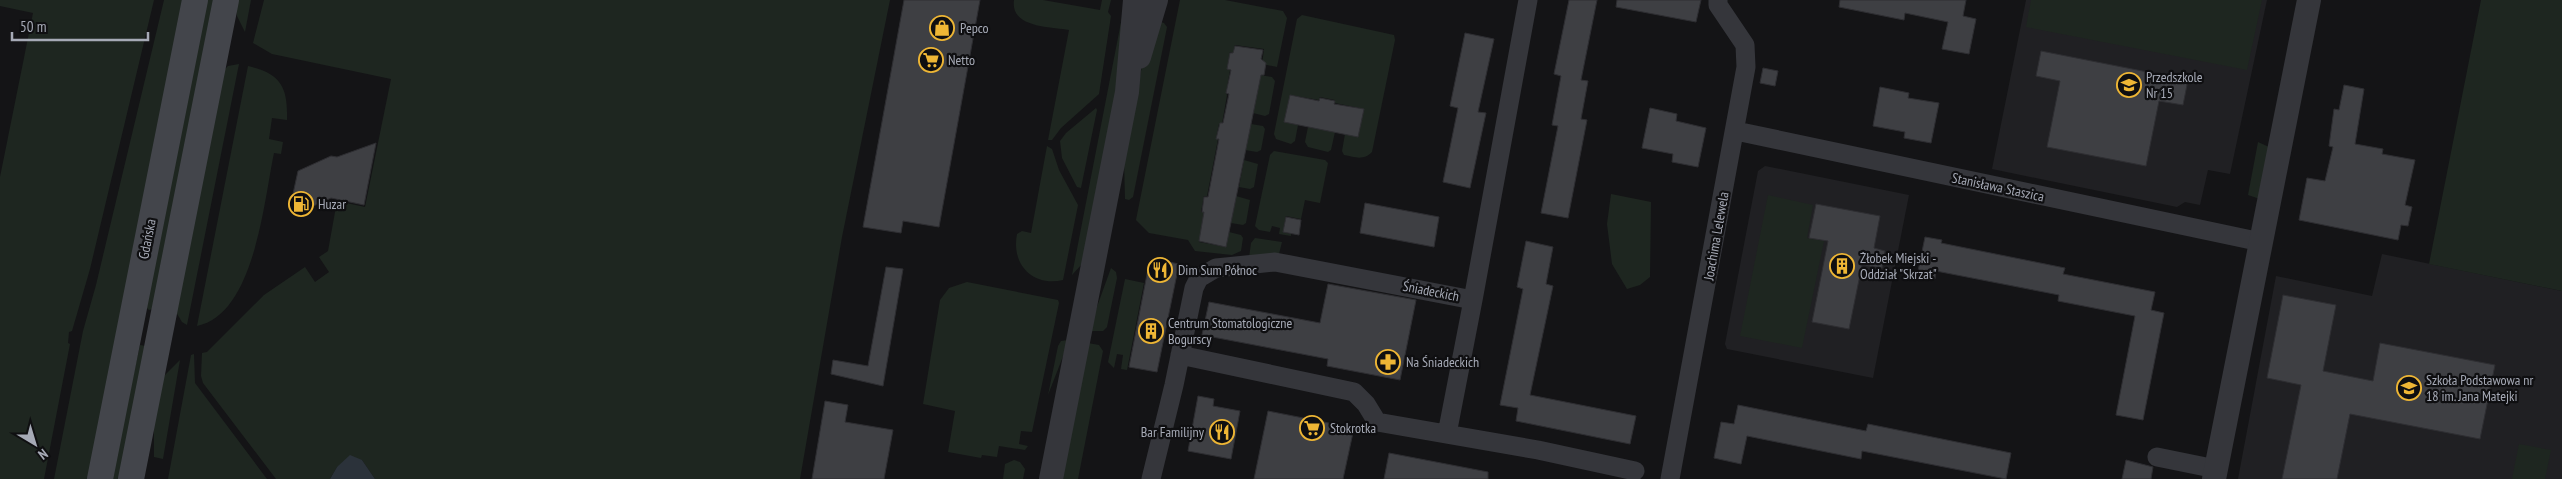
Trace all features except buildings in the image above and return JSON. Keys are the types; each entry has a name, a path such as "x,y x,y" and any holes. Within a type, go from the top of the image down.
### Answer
{"main road":[{"name":"Gdańska","path":"100,479 195,0"},
{"path":"131,479 226,0"}],"street":[{"path":"1127,92 1135,0"},
{"path":"1050,479 1127,92 1156,0"},
{"name":"Śniadeckich","path":"1151,479 1194,288 1200,278 1216,268 1275,262 1290,263 1473,300 1528,0"},
{"name":"Joachima Lelewela","path":"1670,479 1736,131 1746,67 1745,44 1718,5 1718,0"},
{"path":"2157,457 2216,474 2308,0"},
{"name":"Stanisława Staszica","path":"1736,131 2261,242"},
{"path":"1447,434 1473,300"},
{"path":"1180,355 1354,392 1366,404 1377,422 1636,471"}],"shaded area":[{"path":"0,0 154,0 90,269 72,331 69,332 68,343 70,344 44,479 0,479 0,177 33,13 0,6"},
{"path":"164,0 183,0 90,479 54,479 83,331 96,285"},
{"path":"205,0 216,0 153,309 149,310 145,306"},
{"path":"235,0 251,0 245,32 237,16"},
{"path":"264,0 890,0 842,237 800,479 375,479 362,460 337,467 330,479 276,479 203,383 201,376 202,353 207,352 264,295 305,267 315,282 329,272 319,257 328,251 337,201 365,207 391,79 272,54 253,43"},
{"path":"1014,0 1043,0 1100,10 1102,0 1111,0 1108,12 1111,16 1099,94 1061,128 1052,140 1048,140 1069,30 1043,27 1025,21 1018,16 1014,9"},
{"path":"1180,0 1225,0 1283,11 1287,18 1277,67 1262,64 1264,49 1235,45 1233,53 1230,52 1227,69 1230,70 1227,95 1222,124 1219,124 1216,138 1218,139 1207,196 1204,196 1201,212 1204,212 1199,242 1226,247 1229,232 1241,235 1243,238 1241,251 1232,255 1195,251 1188,240 1149,233 1136,220"},
{"name":"Przedszkole Nr 15","path":"2026,0 2267,0 2230,174 2208,170 2200,205 2185,202 2177,207 1992,169"},
{"path":"2031,0 2262,0 2247,70 2026,27"},
{"path":"2481,0 2562,0 2562,291 2429,264"},
{"path":"1302,15 1394,35 1395,40 1372,152 1365,157 1359,158 1344,155 1342,151 1345,134 1358,137 1364,109 1335,103 1335,100 1320,97 1319,100 1290,95 1284,122 1298,125 1295,141 1291,144 1276,139 1274,134 1297,19"},
{"path":"1122,17 1123,54 1082,264 1072,275"},
{"path":"1158,21 1164,23 1167,27 1133,197 1129,200 1125,199 1124,160 1142,66"},
{"path":"239,64 187,325 182,322 176,312 223,71 228,66"},
{"path":"248,66 268,73 275,78 284,91 287,120 272,118 269,139 283,142 281,154 274,153 261,225 244,278 232,301 217,317 197,326"},
{"path":"1260,75 1272,77 1275,81 1269,114 1265,116 1253,113"},
{"path":"1096,108 1081,188 1077,187 1062,158 1060,141 1066,133"},
{"path":"1251,124 1263,126 1265,129 1261,150 1257,152 1245,150"},
{"path":"1308,127 1335,132 1331,150 1328,152 1308,147 1305,142"},
{"path":"2258,142 2269,147 2260,199 2248,195"},
{"path":"1047,146 1052,149 1059,170 1078,205 1063,280 1052,281 1034,277 1026,271 1017,255 1016,245 1017,234 1022,231 1031,233"},
{"path":"1274,151 1325,160 1328,163 1320,203 1305,200 1301,219 1286,216 1283,232 1291,234 1291,236 1279,234 1280,228 1272,226 1270,232 1259,230 1255,226 1270,155"},
{"path":"1244,160 1258,164 1254,187 1250,189 1239,187"},
{"path":"1765,166 1909,195 1873,378 1727,349 1725,344 1758,171"},
{"path":"1611,194 1651,202 1650,277 1640,285 1627,289 1612,264 1607,224"},
{"path":"1768,195 1813,205 1807,238 1824,241 1802,348 1740,336"},
{"path":"1236,196 1250,200 1246,223 1243,225 1231,223"},
{"path":"1255,238 1282,242 1279,254 1249,258 1251,243"},
{"name":"Szkoła Podstawowa nr 18 im. Jana Matejki","path":"2382,254 2562,291 2562,479 2238,479 2276,276 2372,296"},
{"path":"1111,268 1116,272 1117,278 1107,327 1103,331 1092,331 1090,326"},
{"path":"1125,279 1144,283 1127,370 1121,369 1123,355 1117,354 1114,368 1108,362"},
{"path":"967,282 1058,300 1059,303 1032,432 1021,431 1019,444 1028,446 1025,450 999,446 997,457 982,455 981,458 948,452 955,411 923,404 940,300 949,288"},
{"path":"1068,340 1048,395 1058,346 1061,341"},
{"path":"1088,343 1099,345 1103,351 1078,479 1061,479"},
{"path":"140,345 146,346 121,479 110,479"},
{"path":"194,354 195,383 267,479 168,479 191,355"},
{"path":"180,360 163,459 154,457 154,417 164,376"},
{"path":"2519,444 2551,450 2545,479 2512,479"},
{"path":"350,455 362,460 375,479 330,479 337,467"},
{"path":"1014,460 1020,462 1025,469 1023,479 1003,479 1005,464"}],"place":[{"name":"Pepco","path":"942,28"},
{"name":"Netto","path":"931,60"},
{"name":"Przedszkole Nr 15","path":"2129,85"},
{"name":"Huzar","path":"301,204"},
{"name":"Żłobek Miejski - Oddział \"Skrzat\"","path":"1842,266"},
{"name":"Dim Sum Północ","path":"1160,270"},
{"name":"Centrum Stomatologiczne Bogurscy","path":"1151,331"},
{"name":"Na Śniadeckich","path":"1388,362"},
{"name":"Szkoła Podstawowa nr 18 im. Jana Matejki","path":"2409,388"},
{"name":"Stokrotka","path":"1312,428"},
{"name":"Bar Familijny","path":"1222,432"}]}
